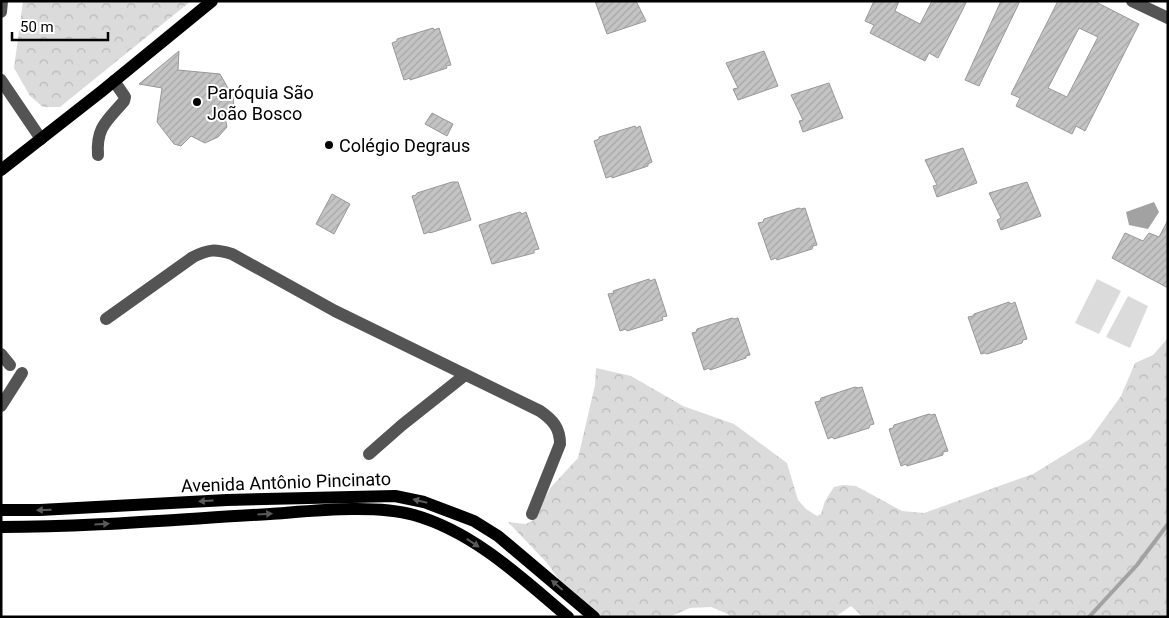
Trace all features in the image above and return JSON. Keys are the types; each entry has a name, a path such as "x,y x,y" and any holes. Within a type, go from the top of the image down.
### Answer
{"main road":[{"path":"1,170 212,1"},
{"name":"Avenida Antônio Pincinato","path":"1,510 40,510 227,500 395,496 424,502 474,521 498,536 594,617"},
{"name":"Avenida Antônio Pincinato","path":"1,527 94,525 326,511 393,511 414,515 441,525 465,538 512,569 568,617"}],"street":[{"path":"1,12 2,1"},
{"path":"1132,1 1168,18"},
{"path":"1,80 41,139"},
{"path":"98,155 97,143 99,133 124,102 125,97 114,81"},
{"path":"106,319 193,257 206,250 220,251 248,262 335,310 540,410 556,425 560,433 560,444 532,514"},
{"path":"1,354 10,365 1,363"},
{"path":"1,406 22,373"},
{"path":"369,454 465,375"}],"green space":[{"path":"23,1 191,1 60,107 43,107 30,96 14,68"},
{"path":"1097,279 1121,291 1099,334 1075,323"},
{"path":"1128,296 1148,306 1130,348 1106,337"},
{"path":"1168,338 1168,617 863,617 851,606 835,617 730,617 728,614 711,607 690,608 669,617 598,617 571,596 547,563 508,522 526,524 532,521 551,487 578,458 595,385 596,368 631,376 683,406 734,424 787,463 798,500 806,509 817,516 821,514 825,501 834,487 843,485 856,486 902,511 924,513 1033,474 1090,439 1121,396 1135,363 1153,355"}],"shaded area":[{"path":"1154,202 1159,212 1148,229 1129,225 1126,212"}],"building":[{"path":"595,1 636,1 646,21 607,34"},
{"path":"874,1 899,1 895,11 920,24 932,1 967,1 938,58 929,53 925,61 870,33 874,25 865,21"},
{"path":"1001,1 1020,1 979,86 965,80"},
{"path":"1058,1 1094,1 1139,24 1085,131 1076,126 1072,134 1016,106 1020,98 1011,94","holes":["1079,28 1098,37 1067,97 1048,88"]},
{"path":"433,28 434,30 439,28 451,65 410,80 410,78 404,80 392,43 397,41 397,39"},
{"name":"Paróquia São João Bosco","path":"179,51 178,70 220,74 233,97 234,107 224,112 227,127 218,137 205,143 191,136 181,146 174,144 157,122 162,88 139,84"},
{"path":"764,51 778,86 738,100 733,89 738,88 726,63"},
{"path":"829,83 843,118 803,132 799,121 803,120 791,95"},
{"path":"432,113 453,124 447,136 425,124"},
{"path":"635,126 636,128 640,126 652,162 648,166 612,178 612,176 606,178 594,141 599,139 599,137"},
{"path":"963,148 977,183 937,197 933,186 937,185 925,160"},
{"path":"452,182 458,182 471,220 424,234 412,196"},
{"path":"1027,182 1041,216 1001,230 997,220 1001,218 989,193"},
{"path":"332,194 350,204 334,234 316,224"},
{"path":"799,208 805,208 817,245 813,246 812,249 777,260 776,258 771,260 758,223 763,222 764,219"},
{"path":"520,212 522,214 526,212 539,249 534,250 534,253 492,264 479,225"},
{"path":"1168,220 1168,288 1112,258 1125,233 1143,241 1149,233 1159,237"},
{"path":"649,279 650,281 655,279 667,316 662,317 663,320 627,331 626,329 620,331 608,294"},
{"path":"1009,302 1011,304 1015,302 1027,339 1023,340 1022,343 987,354 981,354 968,317"},
{"path":"732,318 738,318 750,355 710,370 709,368 704,370 692,333 696,332 697,329"},
{"path":"855,387 862,387 874,424 870,425 869,428 834,439 832,437 828,439 815,402 820,401 821,398"},
{"path":"929,414 935,414 948,451 943,452 943,455 907,466 906,464 901,466 889,429 893,428 894,425"}],"waterway":[{"path":"1089,617 1137,565 1168,524"}],"place":[{"name":"Paróquia São João Bosco","path":"197,102"},
{"name":"Colégio Degraus","path":"329,145"}]}
